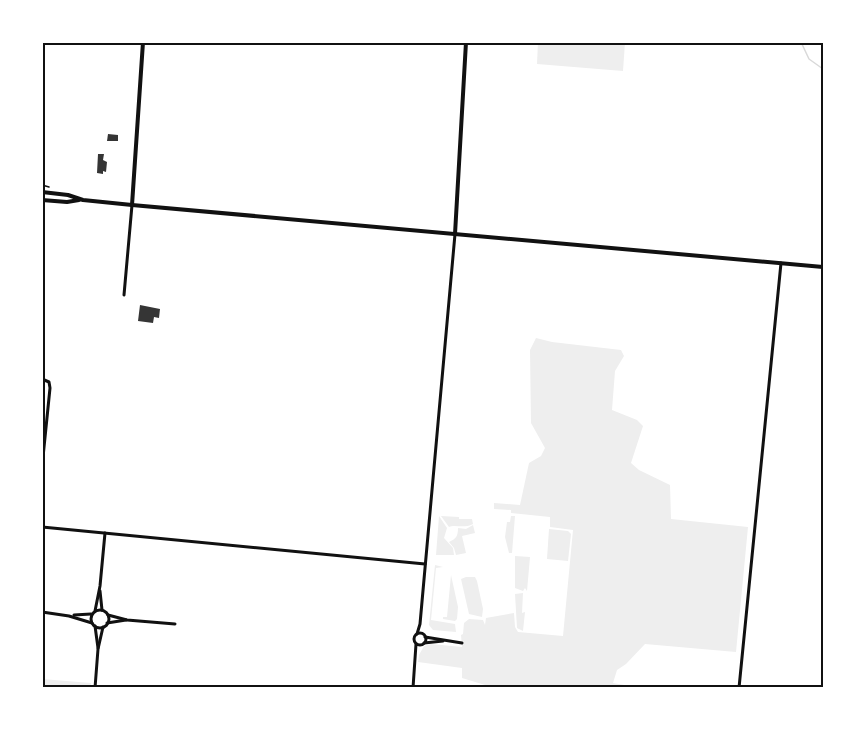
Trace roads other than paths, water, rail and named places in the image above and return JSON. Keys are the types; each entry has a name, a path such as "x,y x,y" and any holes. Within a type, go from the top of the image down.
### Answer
{"main road":[{"path":"132,205 143,42"},
{"path":"454,234 466,42"},
{"path":"42,192 83,200 132,205 823,267"},
{"path":"42,200 67,202 83,200"}],"street":[{"path":"124,295 132,205"},
{"path":"424,643 420,624 454,234"},
{"path":"740,688 781,263"},
{"path":"42,378 48,382 50,388 42,467"},
{"path":"42,527 425,564"},
{"path":"92,622 100,586 105,533"},
{"path":"100,586 102,610 108,615 127,620 175,624"},
{"path":"69,616 102,610"},
{"path":"42,612 92,622 95,626 98,649"},
{"path":"107,623 108,615"},
{"path":"94,688 103,627 107,623 127,620"},
{"path":"95,626 103,627"},
{"path":"413,688 418,644 414,638 421,635 442,641 462,643"},
{"path":"418,644 442,641"}],"waterway":[{"path":"801,42 809,59 823,69"}]}
